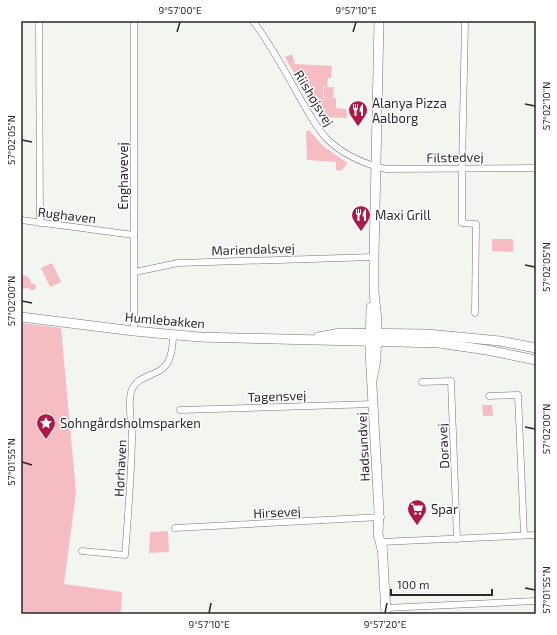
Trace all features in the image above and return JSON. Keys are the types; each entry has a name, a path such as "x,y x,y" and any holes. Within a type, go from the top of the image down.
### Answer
{"street":[{"path":"39,21 40,223"},
{"name":"Enghavevej","path":"134,21 134,331"},
{"name":"Riishøjsvej","path":"253,21 265,37 314,123 326,138 336,147 354,158 375,166"},
{"name":"Hadsundvej","path":"379,21 374,257 374,292 376,310 373,337 376,360 372,380 380,515 383,527 381,544 386,611"},
{"path":"465,21 462,223 476,224 475,313"},
{"name":"Filstedvej","path":"375,166 386,169 536,168"},
{"name":"Rughaven","path":"21,220 134,235"},
{"name":"Mariendalsvej","path":"135,272 178,263 374,257"},
{"name":"Humlebakken","path":"21,317 134,331 222,338 340,342 373,337 454,336 500,341 536,348"},
{"name":"Hørhaven","path":"82,551 125,555 132,461 131,392 133,387 140,380 159,371 167,364 171,356 173,335"},
{"name":"Humlebakken","path":"373,337 439,343 487,350 536,360"},
{"name":"Doravej","path":"422,382 451,381 457,539"},
{"path":"488,396 518,395 524,535"},
{"name":"Tagensvej","path":"180,410 374,404"},
{"name":"Hirsevej","path":"175,528 380,515"},
{"path":"381,544 536,535"},
{"path":"386,611 536,601"}],"shaded area":[{"path":"292,54 295,64 332,66 331,78 328,78 327,87 334,87 333,98 336,98 336,108 346,109 347,118 319,117 285,57","holes":["323,86 327,87 324,87 324,97 329,98 323,98"]},
{"path":"309,130 323,146 347,163 344,168 340,171 336,170 336,162 307,160 306,132"},
{"path":"492,239 513,239 513,252 492,251"},
{"path":"52,263 61,282 50,287 41,268"},
{"path":"23,275 30,280 31,283 36,285 34,290 28,288 21,289 21,276"},
{"name":"Sohngårdsholmsparken","path":"21,323 61,328 76,492 64,584 122,592 121,614 21,614"},
{"path":"482,405 492,405 493,416 483,416"},
{"path":"168,531 169,552 149,553 150,532"}],"place":[{"name":"Alanya Pizza Aalborg","path":"358,127"},
{"name":"Maxi Grill","path":"361,232"},
{"name":"Sohngårdsholmsparken","path":"46,440"},
{"name":"Spar","path":"417,526"}]}
